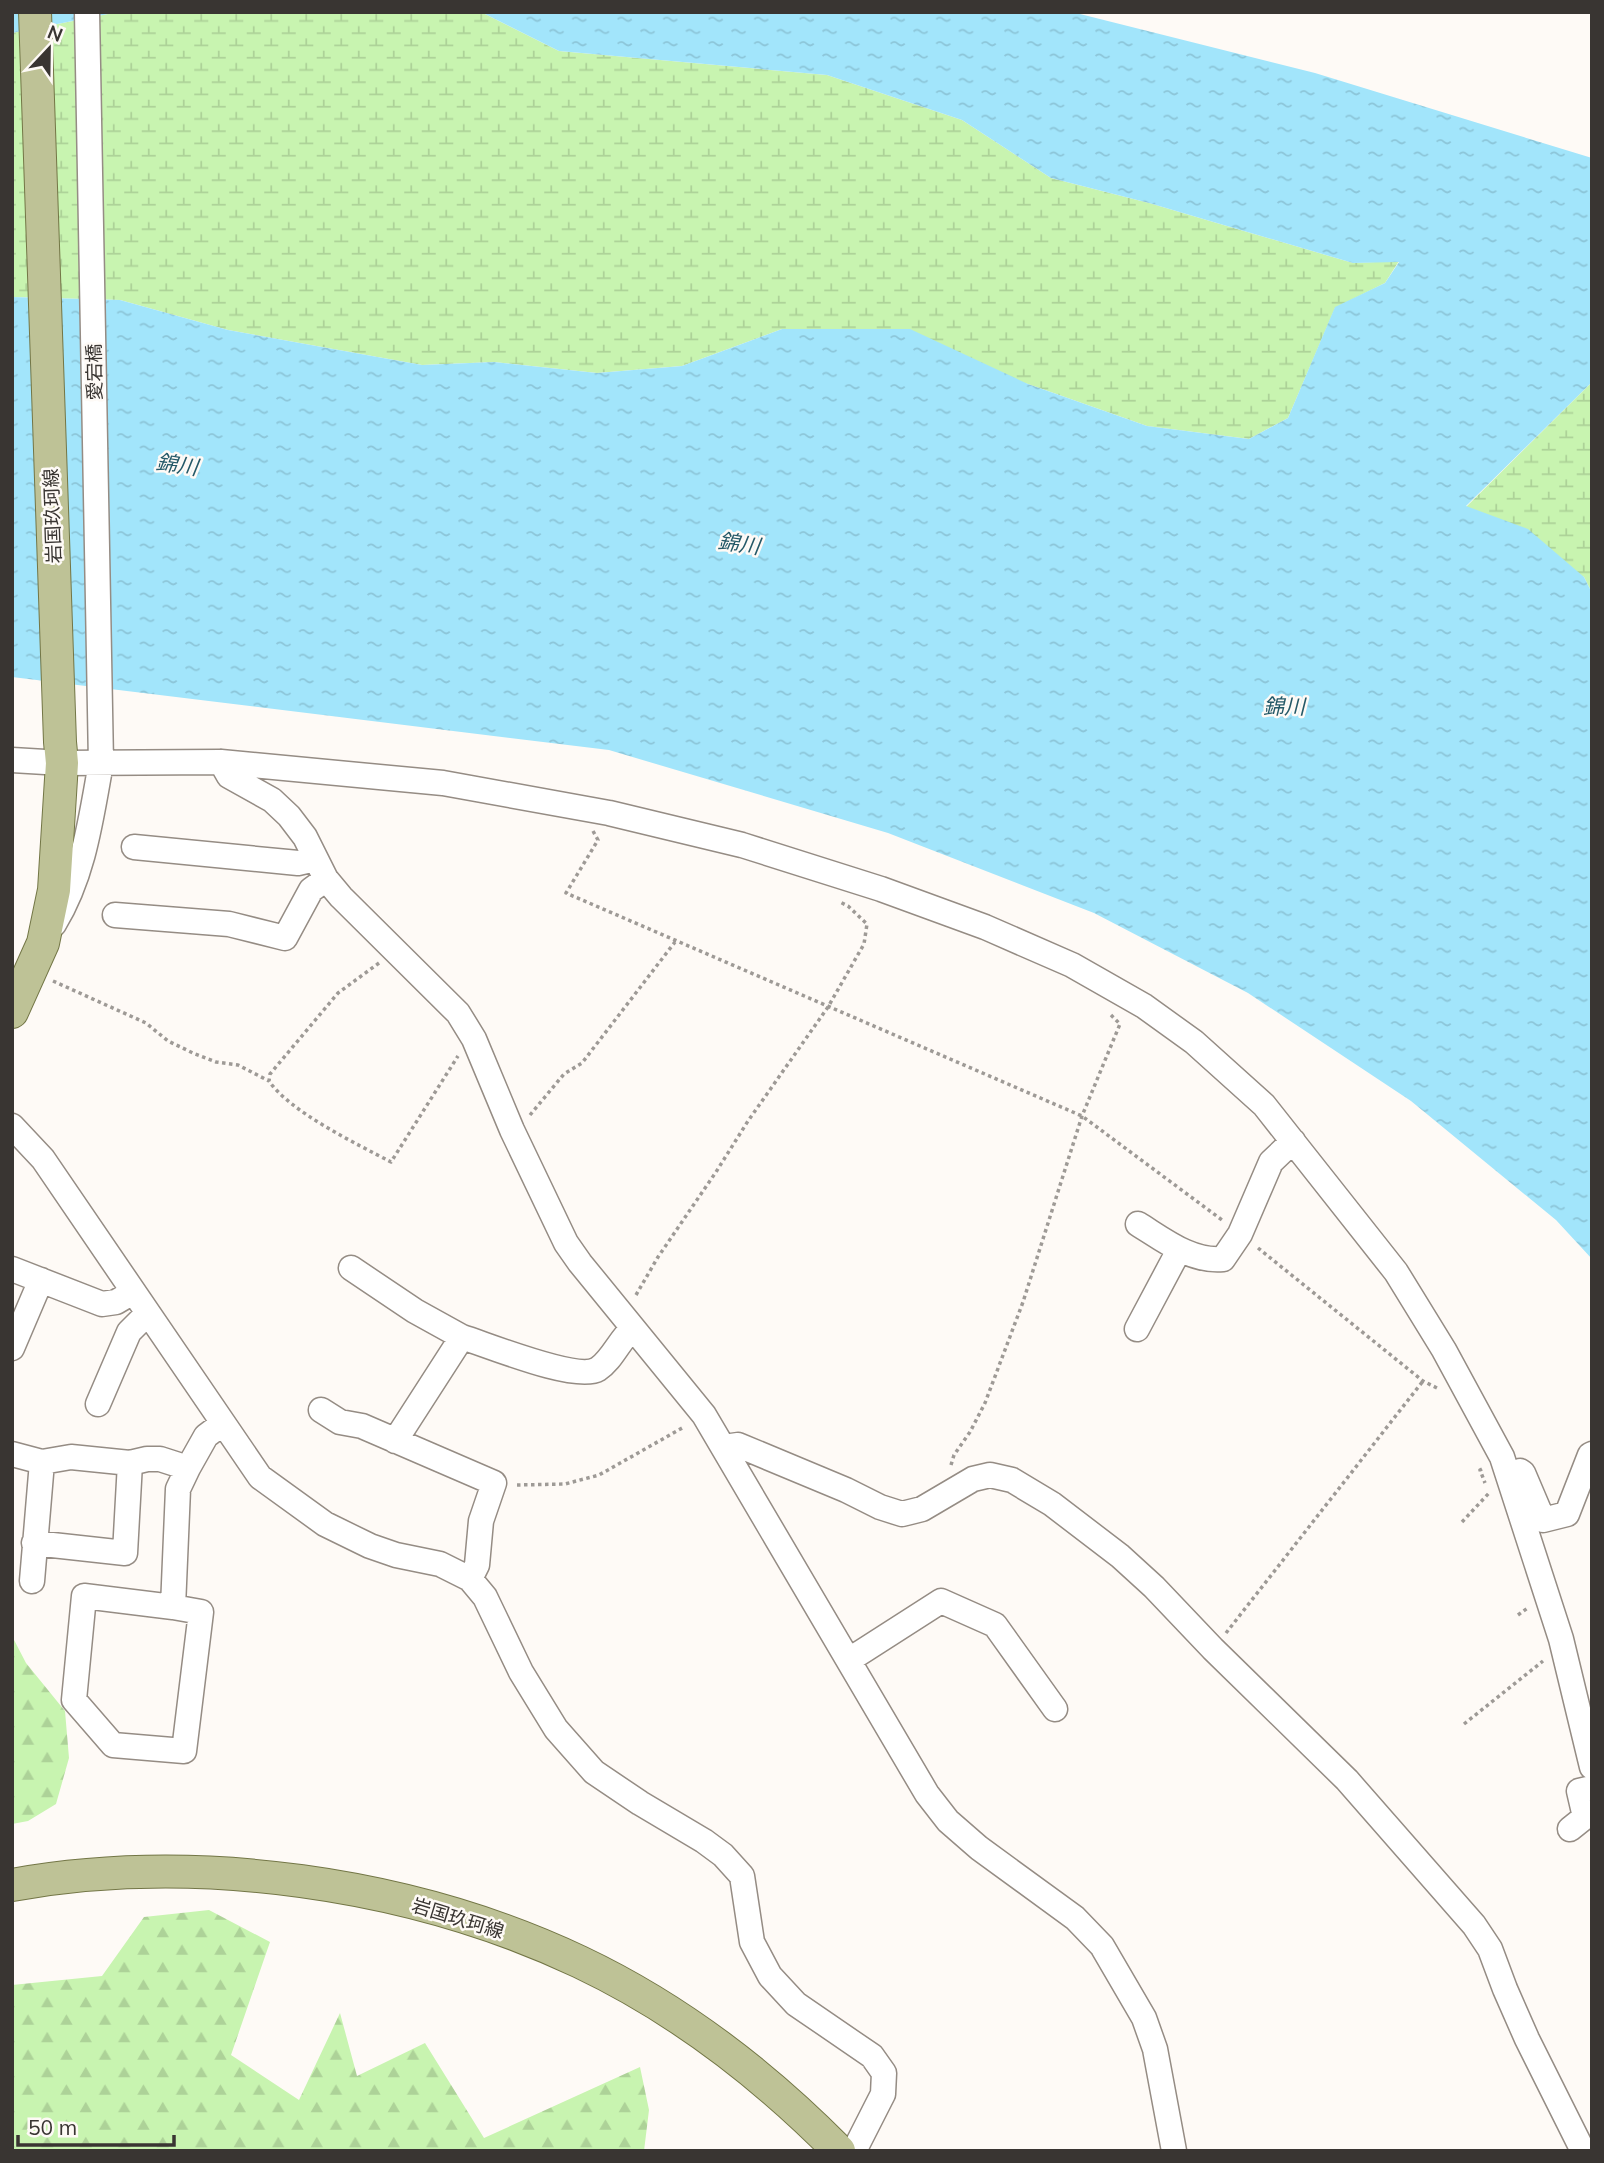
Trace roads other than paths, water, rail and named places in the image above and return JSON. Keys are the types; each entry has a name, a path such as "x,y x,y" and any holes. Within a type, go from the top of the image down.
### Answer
{"main road":[{"name":"岩国玖珂線","path":"12,1012 43,943 54,890 61,752 35,12"},
{"name":"岩国玖珂線","path":"12,1885 57,1877 188,1871 274,1877 347,1889 444,1912 514,1935 580,1962 634,1991 713,2041 797,2108 839,2151"}],"street":[{"name":"愛宕橋","path":"43,943 65,906 77,877 101,763 87,12"},
{"path":"12,760 61,752 101,763 221,761 443,783 609,813 742,845 881,889 985,927 1060,960 1144,1006 1194,1042 1264,1105 1396,1272 1444,1350 1495,1462 1561,1639 1592,1766"},
{"path":"221,761 229,776 272,800 289,816 305,837 321,869 395,952 458,1013 474,1039 512,1130 566,1243 704,1415 927,1794 948,1821 979,1848 1075,1918 1102,1946 1144,2018 1155,2049 1174,2151"},
{"path":"134,847 298,863 321,869"},
{"path":"115,915 229,925 285,938 321,869"},
{"path":"12,1126 43,1159 260,1477 326,1524 370,1546 396,1555 440,1564 470,1579 485,1597 522,1672 556,1729 594,1772 723,1855 742,1876 752,1942 770,1976 796,2004 872,2056 884,2073 883,2094 854,2151"},
{"path":"1138,1224 1179,1250 1211,1260 1223,1259 1240,1234 1271,1162 1293,1141"},
{"path":"1137,1329 1179,1250"},
{"path":"351,1268 415,1311 462,1337 570,1372 589,1373 601,1367 624,1336 628,1321"},
{"path":"12,1269 102,1304 116,1302 133,1292"},
{"path":"12,1348 41,1280"},
{"path":"98,1404 129,1332 147,1314"},
{"path":"395,1441 462,1337"},
{"path":"321,1410 340,1422 362,1426 494,1483 481,1521 477,1565 470,1579"},
{"path":"173,1607 178,1489 206,1436 222,1424"},
{"path":"724,1447 738,1445 902,1514 922,1509 973,1479 990,1475 1012,1480 1031,1490 1120,1556 1347,1780 1474,1926 1490,1949 1527,2039 1583,2151"},
{"path":"12,1454 42,1462 71,1457 130,1463 147,1459 160,1460 188,1468"},
{"path":"1495,1462 1523,1474 1543,1520 1567,1514 1592,1454"},
{"path":"32,1581 42,1462"},
{"path":"34,1543 125,1553 130,1463"},
{"path":"84,1596 173,1607 201,1612 184,1751 113,1745 74,1700 84,1596"},
{"path":"849,1660 941,1601 995,1625 1055,1709"},
{"path":"1570,1829 1585,1817 1579,1791 1592,1788"}],"water":[{"path":"12,12 118,12 12,33"},
{"name":"錦川","path":"481,12 1072,12 1315,73 1592,158 1592,382 1466,506 1528,529 1584,577 1592,593 1592,1259 1556,1220 1411,1101 1248,993 1094,913 888,833 609,750 12,677 12,297 120,300 228,330 422,365 494,362 597,373 682,366 782,329 910,329 1028,384 1147,426 1249,439 1288,418 1335,307 1385,283 1399,262 1353,263 1149,203 1051,178 962,120 827,75 559,51"}]}
